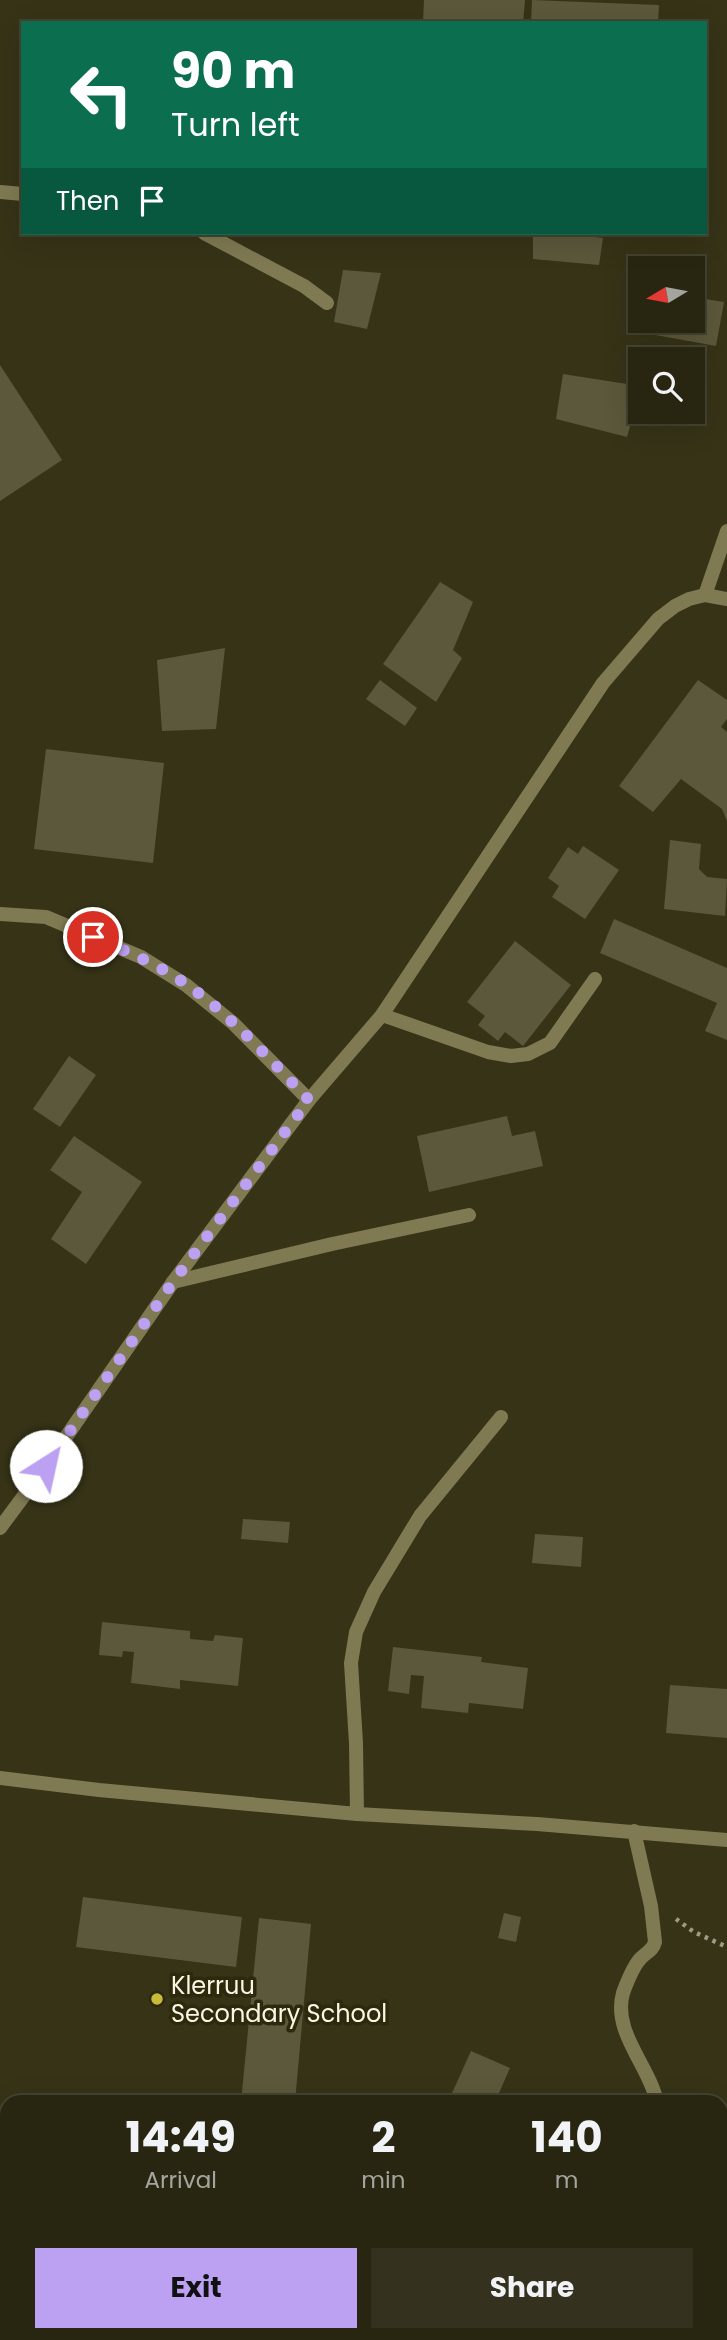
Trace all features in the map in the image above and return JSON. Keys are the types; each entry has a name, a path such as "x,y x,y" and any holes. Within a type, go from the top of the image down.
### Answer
{"street":[{"path":"0,192 21,194"},
{"path":"208,235 304,286 327,303"},
{"path":"705,595 727,531"},
{"path":"0,1528 173,1282 309,1100 382,1015 603,682 658,619 689,599 705,595 727,599"},
{"path":"0,914 46,918 141,957 186,985 233,1023 309,1100"},
{"path":"382,1015 488,1052 511,1056 528,1054 550,1042 595,979"},
{"path":"173,1282 469,1215"},
{"path":"357,1814 351,1663 356,1632 374,1592 420,1516 501,1417"},
{"path":"0,1778 357,1814 634,1831 727,1840"},
{"path":"634,1831 655,1935 654,1947 632,1972 623,1993 621,2008 624,2028 655,2095"}],"path":[{"path":"650,1906 673,1917 694,1932 727,1947"}],"building":[{"path":"424,0 525,0 523,21 423,21"},
{"path":"532,0 659,5 658,21 531,21"},
{"path":"533,235 603,238 599,265 533,259"},
{"path":"343,270 381,273 367,329 334,322"},
{"path":"705,299 724,302 716,346 644,333 705,333"},
{"path":"0,365 62,460 0,501"},
{"path":"563,374 627,384 628,381 628,424 631,424 627,437 556,419"},
{"path":"440,582 473,602 453,650 462,658 436,702 383,664"},
{"path":"225,648 216,729 162,731 157,660"},
{"path":"380,680 417,708 405,726 366,699"},
{"path":"698,680 727,700 727,719 721,727 727,732 727,821 722,809 681,779 653,812 619,786"},
{"path":"46,749 164,763 153,863 34,849"},
{"path":"670,840 701,844 699,869 707,877 727,879 725,916 664,909"},
{"path":"583,846 619,870 585,919 552,897 559,886 548,878 568,847 578,854"},
{"path":"614,919 727,968 727,1040 705,1031 717,1003 600,953"},
{"path":"515,941 571,985 523,1046 505,1032 498,1041 478,1025 485,1016 467,1002"},
{"path":"69,1056 96,1075 60,1127 33,1109"},
{"path":"507,1116 512,1136 535,1131 543,1166 429,1192 417,1136"},
{"path":"74,1136 142,1182 86,1264 51,1239 82,1192 50,1170"},
{"path":"243,1519 290,1522 288,1543 241,1539"},
{"path":"535,1534 583,1537 581,1567 532,1563"},
{"path":"102,1622 190,1631 190,1639 213,1641 215,1635 243,1638 238,1686 180,1680 180,1689 131,1683 134,1652 123,1651 122,1657 99,1655"},
{"path":"393,1647 482,1657 481,1662 528,1668 523,1709 469,1703 468,1713 421,1708 424,1676 411,1675 409,1694 388,1691"},
{"path":"670,1685 727,1689 727,1738 666,1733"},
{"path":"83,1897 242,1917 236,1967 76,1947"},
{"path":"504,1913 521,1917 516,1942 498,1938"},
{"path":"259,1918 311,1924 296,2095 242,2095"},
{"path":"471,2051 510,2068 498,2095 451,2095"}],"place":[{"name":"Klerruu Secondary School","path":"157,1999"}],"route":[{"path":"46,1466 173,1282 309,1100 233,1023 186,985 141,957 93,937"}]}
